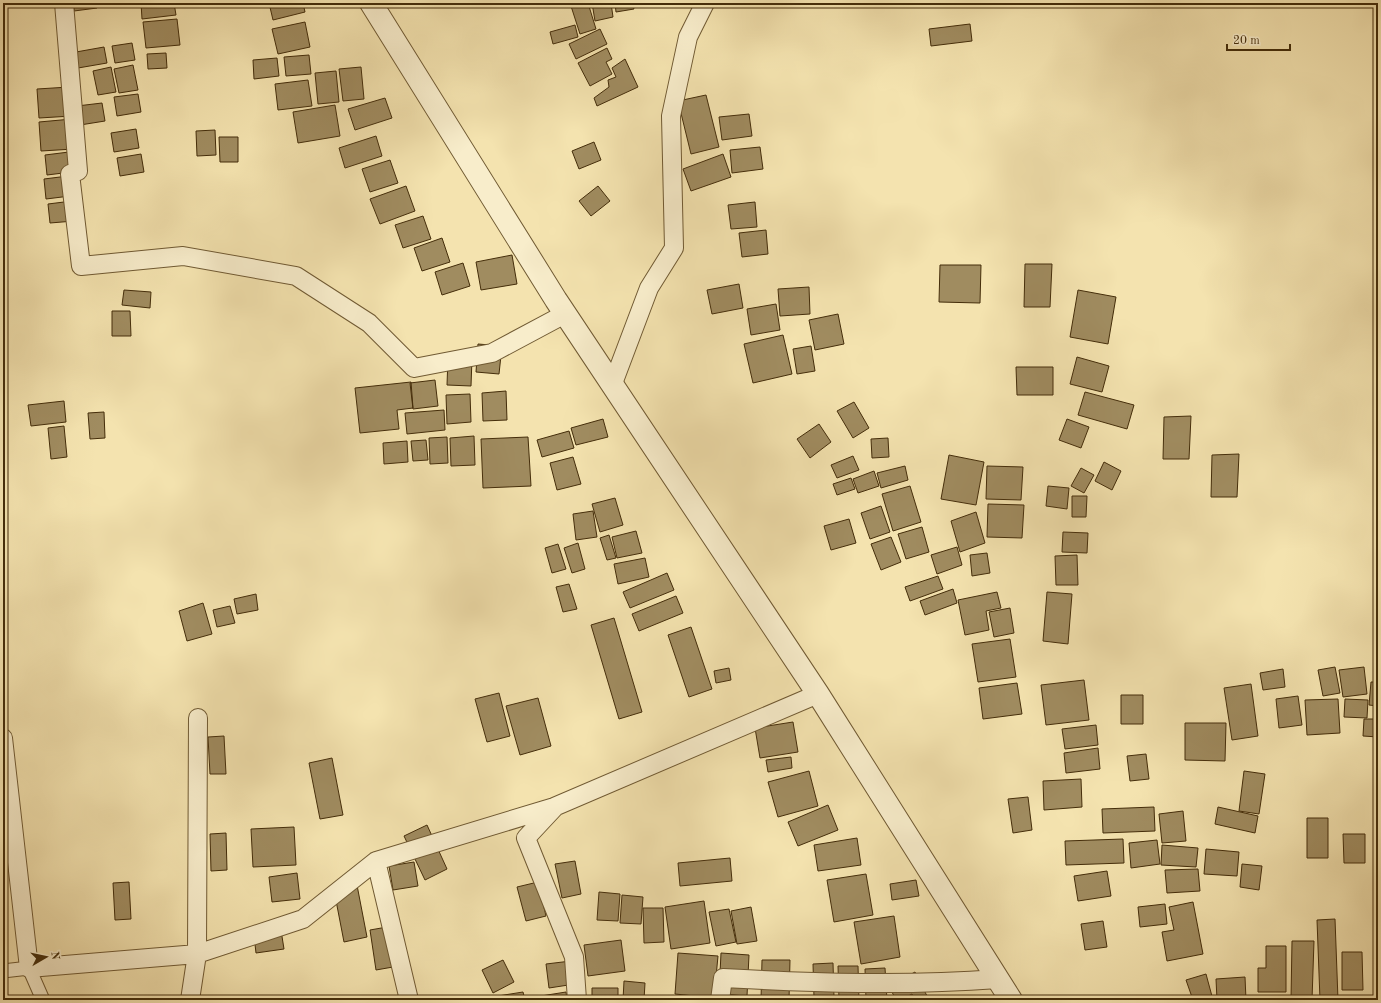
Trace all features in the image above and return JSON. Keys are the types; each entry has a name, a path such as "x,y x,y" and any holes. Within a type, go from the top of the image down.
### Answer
{"street":[{"path":"64,3 78,171 70,174 81,266 183,256 296,276 369,322 414,368 492,353 565,314"},
{"path":"371,3 565,314 818,694 1011,1000"},
{"path":"612,386 649,288 674,248 671,116 688,37 705,3"},
{"path":"3,971 197,954 303,919 376,860 554,807 818,694"},
{"path":"190,1000 197,954 198,718"},
{"path":"3,738 29,968 43,1000"},
{"path":"554,807 526,838 574,957 577,1000"},
{"path":"376,860 409,1000"},
{"path":"720,1000 723,978 832,984 950,982 998,979"}],"building":[{"path":"74,3 96,3 97,8 74,11"},
{"path":"141,3 174,3 176,15 142,19"},
{"path":"269,3 303,3 305,12 273,20"},
{"path":"570,3 588,3 596,29 580,34"},
{"path":"592,3 611,3 613,17 595,21"},
{"path":"615,3 632,3 634,9 616,12"},
{"path":"177,19 180,45 146,48 143,22"},
{"path":"305,22 310,47 278,54 272,29"},
{"path":"970,24 972,41 931,46 929,29"},
{"path":"575,25 578,37 553,44 550,32"},
{"path":"600,29 607,44 576,59 569,44"},
{"path":"132,43 135,60 115,63 112,46"},
{"path":"104,47 107,63 78,68 76,52"},
{"path":"607,48 612,59 606,62 612,74 590,86 578,63"},
{"path":"166,53 167,68 148,69 147,54"},
{"path":"309,55 311,74 286,76 284,57"},
{"path":"277,58 279,76 254,79 253,60"},
{"path":"625,59 638,87 597,106 594,98 609,87 608,80 616,77 612,68"},
{"path":"133,65 138,90 119,93 114,69"},
{"path":"111,67 116,92 98,95 93,71"},
{"path":"361,67 364,99 343,101 339,69"},
{"path":"336,71 339,102 318,104 315,73"},
{"path":"308,80 312,106 278,110 275,84"},
{"path":"69,87 72,116 39,118 37,89"},
{"path":"138,94 141,112 117,116 114,97"},
{"path":"706,95 719,147 691,154 678,101"},
{"path":"385,98 392,118 355,130 348,109"},
{"path":"102,103 105,121 80,125 77,106"},
{"path":"335,105 340,136 298,143 293,112"},
{"path":"749,114 752,136 722,140 719,117"},
{"path":"72,119 74,149 41,151 39,122"},
{"path":"136,129 139,148 114,152 111,133"},
{"path":"215,130 216,155 197,156 196,131"},
{"path":"376,136 382,156 345,168 339,148"},
{"path":"219,137 238,137 238,162 220,162"},
{"path":"594,142 601,160 579,169 572,151"},
{"path":"760,147 763,169 732,173 730,150"},
{"path":"69,152 71,172 47,175 45,155"},
{"path":"141,154 144,172 120,176 117,158"},
{"path":"723,154 731,177 691,191 683,169"},
{"path":"390,160 398,183 370,192 362,169"},
{"path":"68,176 70,196 46,199 44,179"},
{"path":"406,186 415,211 380,224 370,199"},
{"path":"598,186 610,201 591,216 579,201"},
{"path":"72,201 74,221 50,223 48,204"},
{"path":"755,202 757,227 731,229 728,205"},
{"path":"423,216 431,239 403,248 395,225"},
{"path":"766,230 768,254 742,257 739,233"},
{"path":"442,238 450,262 422,271 414,248"},
{"path":"512,255 517,284 481,290 476,262"},
{"path":"463,263 470,286 442,295 435,272"},
{"path":"1025,264 1052,264 1050,307 1024,307"},
{"path":"940,265 981,265 980,303 939,302"},
{"path":"739,284 743,308 712,314 707,290"},
{"path":"809,287 810,314 780,316 778,289"},
{"path":"124,290 151,292 150,308 122,305"},
{"path":"1078,290 1116,297 1108,344 1070,337"},
{"path":"776,304 780,330 751,335 747,309"},
{"path":"112,311 130,311 131,336 112,336"},
{"path":"838,314 844,344 815,350 809,320"},
{"path":"783,335 792,374 753,383 744,344"},
{"path":"478,344 502,346 499,374 476,372"},
{"path":"811,346 815,371 797,374 793,349"},
{"path":"448,357 472,358 471,386 447,385"},
{"path":"1077,357 1109,366 1102,392 1070,384"},
{"path":"1016,367 1053,367 1053,395 1017,395"},
{"path":"435,380 438,406 413,409 410,383"},
{"path":"411,382 413,408 397,410 399,429 360,433 355,388"},
{"path":"506,391 507,420 483,421 482,393"},
{"path":"1085,392 1134,405 1127,429 1078,415"},
{"path":"470,394 471,422 447,424 446,395"},
{"path":"64,401 66,422 31,426 28,405"},
{"path":"854,402 869,428 853,438 837,411"},
{"path":"444,410 445,430 407,434 405,413"},
{"path":"104,412 105,438 90,439 88,413"},
{"path":"1191,416 1189,459 1163,459 1164,417"},
{"path":"603,419 608,437 576,445 571,428"},
{"path":"1067,419 1089,427 1081,448 1059,440"},
{"path":"819,424 831,442 810,458 797,439"},
{"path":"64,426 67,457 51,459 48,428"},
{"path":"569,431 574,448 542,457 537,440"},
{"path":"474,436 475,465 451,466 450,438"},
{"path":"447,437 448,463 430,464 429,438"},
{"path":"528,437 531,486 483,488 481,439"},
{"path":"888,438 889,457 872,458 871,439"},
{"path":"426,440 428,460 413,461 411,441"},
{"path":"407,441 408,462 384,464 383,443"},
{"path":"1239,454 1237,497 1211,497 1212,455"},
{"path":"949,455 984,462 976,505 941,499"},
{"path":"853,456 859,470 837,478 831,465"},
{"path":"573,457 581,484 557,490 550,463"},
{"path":"1104,462 1121,471 1112,490 1095,481"},
{"path":"905,466 908,480 881,488 877,473"},
{"path":"987,466 1023,467 1021,500 986,499"},
{"path":"1081,468 1094,475 1084,493 1071,486"},
{"path":"874,471 879,486 858,493 853,479"},
{"path":"851,478 855,489 837,495 833,484"},
{"path":"910,486 921,522 893,531 882,494"},
{"path":"1048,486 1069,488 1067,509 1046,506"},
{"path":"1072,496 1087,496 1086,517 1072,517"},
{"path":"615,498 623,525 600,532 592,504"},
{"path":"988,504 1024,505 1022,538 987,537"},
{"path":"881,506 890,532 870,539 861,513"},
{"path":"593,511 597,537 576,540 573,514"},
{"path":"976,512 985,543 960,552 951,521"},
{"path":"849,519 856,543 831,550 824,526"},
{"path":"922,527 929,552 906,559 898,534"},
{"path":"636,531 642,553 617,558 612,537"},
{"path":"1063,532 1088,533 1087,553 1062,552"},
{"path":"609,535 616,558 607,560 600,538"},
{"path":"891,537 901,562 881,570 871,544"},
{"path":"578,543 585,569 572,573 564,548"},
{"path":"558,544 566,569 552,573 545,548"},
{"path":"957,547 962,565 937,574 931,555"},
{"path":"987,553 990,573 972,576 970,555"},
{"path":"1077,555 1078,585 1056,585 1055,556"},
{"path":"645,558 649,577 618,584 614,564"},
{"path":"667,573 674,590 630,608 623,592"},
{"path":"938,576 943,589 910,601 905,587"},
{"path":"569,584 577,609 563,612 556,587"},
{"path":"953,589 957,603 925,615 920,601"},
{"path":"997,592 1001,608 986,611 989,630 965,635 958,600"},
{"path":"1047,592 1072,594 1068,644 1043,641"},
{"path":"256,594 258,610 237,614 234,599"},
{"path":"676,596 683,613 639,631 632,614"},
{"path":"203,603 212,634 187,641 179,611"},
{"path":"230,606 235,623 217,627 213,610"},
{"path":"1010,608 1014,633 994,637 989,612"},
{"path":"614,618 642,712 619,719 591,625"},
{"path":"691,627 712,689 689,697 668,635"},
{"path":"1010,639 1016,677 978,682 972,644"},
{"path":"1335,667 1340,693 1323,696 1318,670"},
{"path":"1364,667 1367,694 1343,697 1339,670"},
{"path":"729,668 731,680 716,683 714,671"},
{"path":"1283,669 1285,687 1263,690 1260,673"},
{"path":"1084,680 1089,720 1046,725 1041,685"},
{"path":"1371,682 1378,682 1378,706 1369,705"},
{"path":"1017,683 1022,714 983,719 979,688"},
{"path":"1251,684 1258,736 1232,740 1224,688"},
{"path":"499,693 510,736 487,742 475,699"},
{"path":"1121,695 1143,695 1143,724 1121,724"},
{"path":"1298,696 1302,725 1279,728 1276,699"},
{"path":"538,698 551,746 520,755 506,706"},
{"path":"1338,699 1340,733 1307,735 1305,700"},
{"path":"1345,699 1368,700 1367,718 1344,717"},
{"path":"1364,719 1378,719 1378,737 1363,736"},
{"path":"793,722 798,752 760,758 755,728"},
{"path":"1185,723 1226,723 1225,761 1185,760"},
{"path":"1096,725 1098,745 1065,749 1062,729"},
{"path":"224,736 226,774 210,774 208,737"},
{"path":"1098,748 1100,769 1066,773 1064,753"},
{"path":"1146,754 1149,779 1130,781 1127,756"},
{"path":"791,757 792,768 768,772 766,760"},
{"path":"332,758 343,815 320,819 309,763"},
{"path":"809,771 818,806 778,817 768,782"},
{"path":"1244,771 1265,774 1259,814 1239,811"},
{"path":"1081,779 1082,807 1044,810 1043,781"},
{"path":"1028,797 1032,830 1013,833 1008,799"},
{"path":"828,805 838,830 798,846 788,822"},
{"path":"1154,807 1155,831 1103,833 1102,809"},
{"path":"1218,807 1258,816 1255,833 1215,824"},
{"path":"1183,811 1186,841 1162,843 1159,814"},
{"path":"1307,818 1328,818 1328,858 1307,858"},
{"path":"427,825 447,869 425,880 404,836"},
{"path":"294,827 296,865 253,867 251,829"},
{"path":"226,833 227,870 211,871 210,834"},
{"path":"1343,834 1365,834 1365,863 1344,863"},
{"path":"857,838 861,865 818,871 814,845"},
{"path":"1123,839 1124,863 1066,865 1065,841"},
{"path":"1157,840 1160,864 1131,868 1129,843"},
{"path":"1162,845 1198,848 1196,867 1161,865"},
{"path":"1206,849 1239,852 1237,876 1204,874"},
{"path":"730,858 732,881 680,886 678,863"},
{"path":"575,861 581,894 562,898 555,864"},
{"path":"414,862 418,886 393,890 389,866"},
{"path":"1242,864 1262,866 1259,890 1240,887"},
{"path":"1198,869 1200,891 1167,893 1165,870"},
{"path":"1107,871 1111,896 1078,901 1074,876"},
{"path":"297,873 300,899 272,902 269,877"},
{"path":"866,874 873,915 834,922 827,880"},
{"path":"356,880 367,937 344,942 333,885"},
{"path":"916,880 919,896 892,900 890,884"},
{"path":"129,882 131,919 115,920 113,883"},
{"path":"538,882 546,916 526,921 517,887"},
{"path":"599,892 620,894 618,921 597,920"},
{"path":"622,895 643,897 641,924 620,923"},
{"path":"704,901 710,943 671,949 665,907"},
{"path":"1193,902 1203,954 1167,961 1162,932 1174,930 1169,907"},
{"path":"1165,904 1167,924 1140,927 1138,907"},
{"path":"751,907 757,941 737,944 731,911"},
{"path":"643,908 663,908 664,942 644,943"},
{"path":"729,909 736,942 716,946 709,912"},
{"path":"894,916 900,957 861,964 854,922"},
{"path":"1335,919 1338,1000 1320,1000 1317,920"},
{"path":"1103,921 1107,947 1085,950 1081,924"},
{"path":"280,924 284,949 256,953 253,927"},
{"path":"387,927 393,967 376,970 370,930"},
{"path":"621,940 625,971 588,976 584,945"},
{"path":"1292,941 1314,941 1312,1000 1291,1000"},
{"path":"1266,946 1286,946 1286,992 1258,992 1258,968 1266,968"},
{"path":"1342,952 1362,952 1363,990 1342,990"},
{"path":"678,953 718,956 714,998 675,994"},
{"path":"721,953 749,955 747,996 719,994"},
{"path":"503,960 514,982 493,993 482,970"},
{"path":"762,960 790,960 789,1000 761,1000"},
{"path":"571,961 575,984 549,988 546,964"},
{"path":"833,963 834,997 814,998 813,964"},
{"path":"838,966 858,966 859,1000 839,1000"},
{"path":"885,968 887,1000 866,1000 865,969"},
{"path":"915,972 929,1000 915,1000 912,994 901,1000 896,1000 889,986"},
{"path":"1206,974 1213,1000 1193,1000 1186,980"},
{"path":"1245,977 1246,1000 1217,1000 1216,979"},
{"path":"624,981 645,983 644,1000 623,1000"},
{"path":"592,988 618,988 618,1000 592,1000"},
{"path":"523,992 525,1000 499,1000 498,996"},
{"path":"566,992 567,1000 542,1000 541,996"}]}
